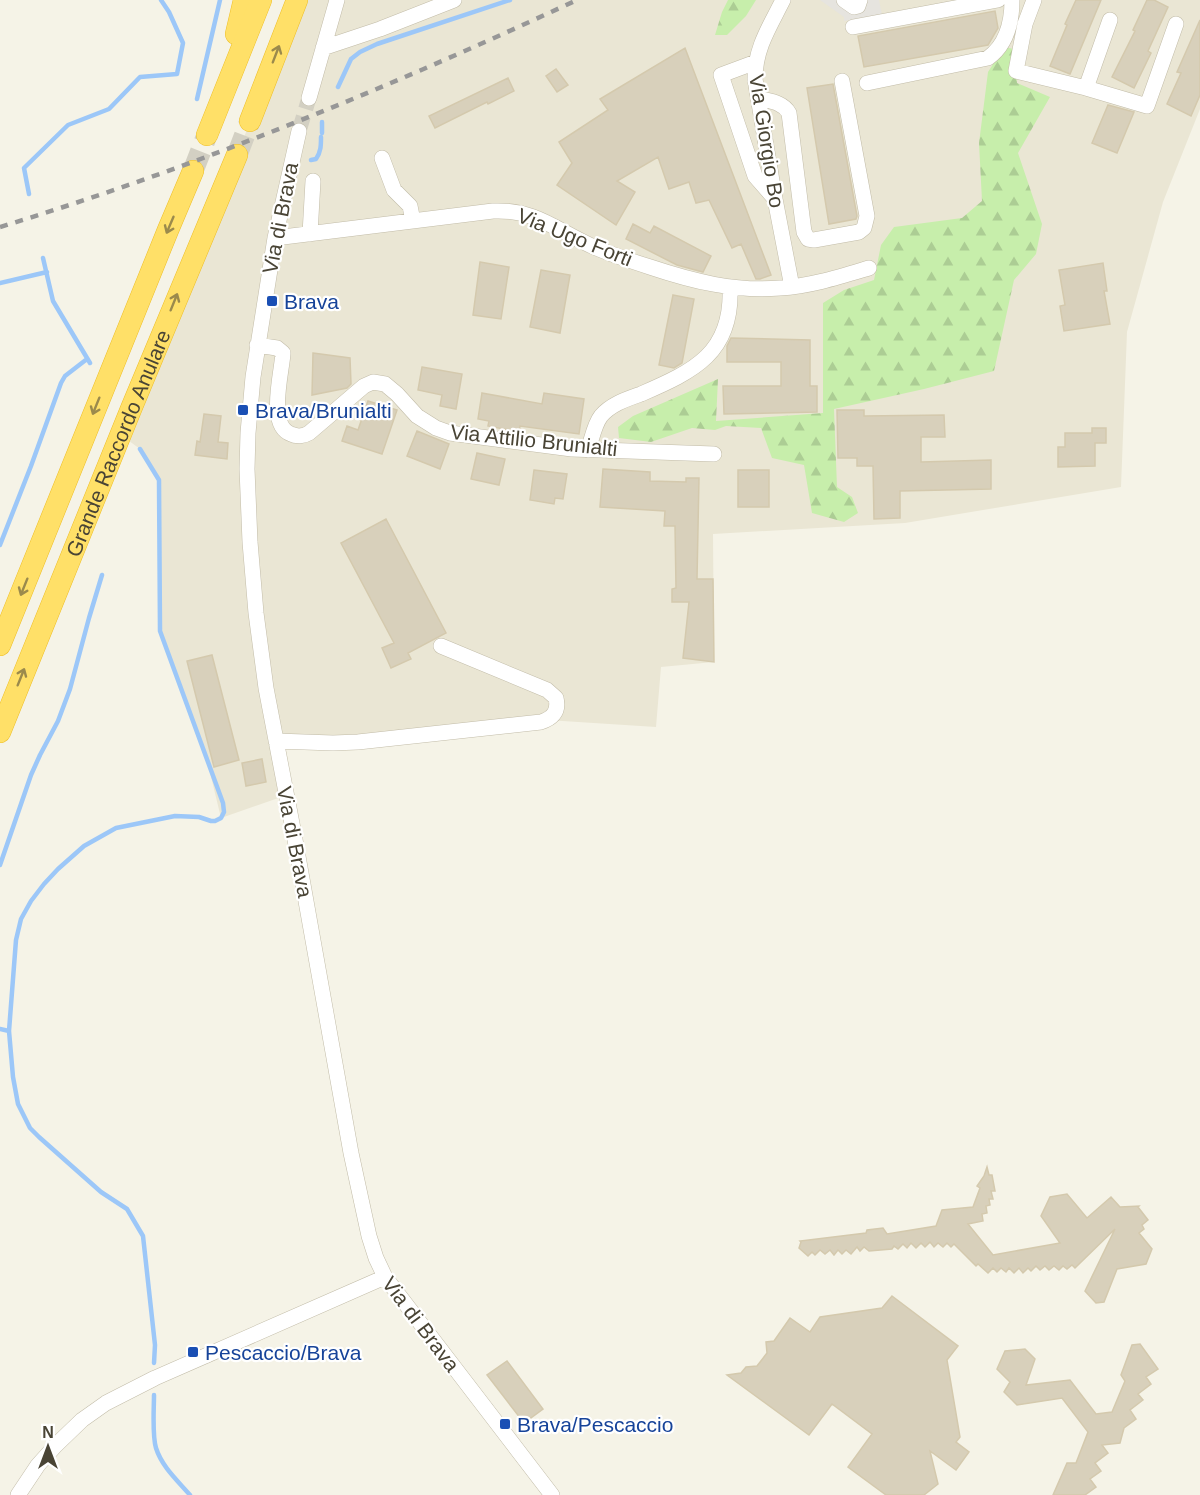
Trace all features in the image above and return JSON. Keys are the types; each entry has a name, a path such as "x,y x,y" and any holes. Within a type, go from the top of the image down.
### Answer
{"highway":[{"path":"216,115 244,0"},
{"path":"207,135 261,0"},
{"path":"250,120 297,0"},
{"name":"Grande Raccordo Anulare","path":"0,732 237,155"},
{"name":"Grande Raccordo Anulare","path":"0,645 193,171"}],"street":[{"path":"309,99 337,0"},
{"path":"323,48 381,29 454,0"},
{"name":"Via Giorgio Bo","path":"783,0 760,45 755,79 792,287"},
{"path":"844,0 854,7 858,6 860,0"},
{"path":"853,27 998,0"},
{"path":"867,83 988,58 998,51 1005,38 1012,0"},
{"path":"1034,0 1025,24 1016,70 1147,106 1176,24"},
{"path":"1086,88 1110,20"},
{"path":"756,62 721,75 755,176 775,200"},
{"path":"758,98 780,104 787,108 789,113 804,232 808,239 814,240 859,232 864,228 867,216 843,81"},
{"name":"Via di Brava","path":"299,131 285,187 257,345 248,434 248,512 252,575 266,688 356,1177 369,1236 385,1277 552,1495"},
{"path":"382,158 394,190 410,206 413,221"},
{"path":"310,234 313,181"},
{"name":"Via Ugo Forti","path":"275,238 493,211 516,211 540,219 579,240 617,256 694,280 730,287 763,289 792,287 869,268"},
{"path":"588,450 597,423 606,411 619,402 684,374 710,355 725,326 730,305 730,287"},
{"name":"Via Attilio Brunialti","path":"257,345 277,348 283,353 278,420 284,430 291,434 301,436 309,433 364,386 377,382 388,386 417,416 443,431 588,450 714,454"},
{"path":"276,741 358,742 541,722 555,713 556,698 547,690 441,646"},
{"path":"18,1495 48,1453 74,1427 106,1403 134,1388 385,1277"}],"shaded area":[{"path":"297,0 1200,0 1200,109 1163,202 1127,332 1121,487 905,523 713,534 714,662 661,667 656,727 547,720 277,741 287,795 221,818 207,760 160,631 159,480 140,449 121,435 256,108"},
{"path":"820,0 879,0 882,15 844,21 844,17"}],"green space":[{"path":"728,0 756,0 746,16 727,35 715,35 722,12"},
{"path":"1004,47 1014,49 1017,83 1050,97 1018,153 1042,224 1036,254 1014,280 994,371 834,409 837,487 852,497 858,513 844,522 812,513 804,465 772,458 761,428 726,426 715,430 692,428 651,442 619,438 618,427 633,416 718,379 716,421 823,413 823,303 844,290 874,280 881,245 894,227 962,218 982,201 979,143 988,72"}],"building":[{"path":"1076,0 1101,0 1070,74 1050,66"},
{"path":"1147,0 1154,0 1168,7 1148,51 1151,53 1134,88 1112,77 1135,31 1133,30"},
{"path":"995,11 998,28 988,45 864,67 858,36"},
{"path":"1200,20 1200,95 1191,116 1167,104 1181,73 1177,72"},
{"path":"685,48 771,275 760,279 756,279 741,244 732,248 709,200 696,203 689,182 669,189 658,157 617,181 635,192 616,225 557,185 572,163 559,142 608,110 600,99"},
{"path":"556,69 568,85 557,92 546,76"},
{"path":"508,78 514,91 435,128 429,116"},
{"path":"833,84 857,216 856,219 829,224 807,88"},
{"path":"1108,105 1134,112 1117,153 1092,143"},
{"path":"633,224 650,233 654,226 711,256 703,272 677,265 626,239"},
{"path":"480,262 509,267 501,319 473,315"},
{"path":"1103,263 1107,291 1104,291 1110,324 1064,331 1060,306 1065,305 1059,270"},
{"path":"541,270 570,275 560,333 530,327"},
{"path":"673,295 694,299 682,363 674,368 659,365"},
{"path":"731,338 810,340 810,386 817,386 817,412 724,414 723,386 781,386 781,362 727,362 727,346"},
{"path":"313,353 350,358 351,384 347,388 312,395"},
{"path":"422,367 462,374 456,409 440,406 442,395 418,390"},
{"path":"482,393 542,404 544,393 584,399 579,434 520,426 519,432 488,426 489,421 478,419"},
{"path":"368,401 397,410 382,454 342,441 347,426 358,430"},
{"path":"837,410 864,410 864,416 944,415 945,437 921,437 921,462 991,460 991,489 900,491 900,518 874,519 873,466 857,466 857,458 838,458"},
{"path":"204,414 221,416 218,442 228,443 227,459 195,455 197,441 200,442"},
{"path":"1092,428 1106,428 1106,443 1095,443 1095,466 1058,467 1058,447 1065,447 1065,433 1092,433"},
{"path":"417,431 449,444 440,469 407,456"},
{"path":"477,453 505,459 499,485 471,479"},
{"path":"603,469 650,472 650,481 686,482 686,478 699,478 697,579 713,579 714,662 683,658 689,602 672,602 672,589 676,588 675,526 664,526 665,511 600,507"},
{"path":"534,470 567,474 563,499 555,498 554,504 530,500"},
{"path":"738,470 769,470 769,507 738,507"},
{"path":"386,519 446,633 408,653 411,659 391,668 382,648 394,643 341,543"},
{"path":"212,655 239,760 214,767 187,661"},
{"path":"262,759 266,782 246,786 242,763"},
{"path":"987,1167 989,1175 992,1175 995,1191 991,1191 993,1199 989,1199 990,1205 986,1206 987,1213 982,1214 983,1221 968,1224 993,1255 1060,1243 1041,1216 1050,1197 1067,1194 1087,1218 1111,1197 1120,1207 1139,1206 1148,1220 1142,1225 1144,1229 1139,1233 1152,1249 1146,1264 1117,1269 1104,1302 1096,1303 1085,1291 1115,1229 1075,1268 1072,1265 1067,1269 1063,1266 1059,1270 1054,1266 1049,1270 1045,1266 1040,1270 1036,1266 1031,1271 1028,1268 1023,1273 1019,1268 1014,1273 1009,1268 1006,1272 1001,1268 997,1272 993,1268 988,1273 978,1264 976,1266 954,1244 951,1247 947,1243 943,1247 938,1243 934,1247 930,1242 925,1247 921,1243 916,1248 911,1243 907,1248 903,1244 898,1249 894,1246 892,1249 869,1251 864,1247 860,1251 857,1247 851,1254 846,1250 842,1254 838,1250 834,1255 830,1250 825,1254 820,1250 815,1255 812,1252 808,1256 799,1248 800,1241 866,1233 867,1230 883,1228 887,1234 936,1226 942,1210 973,1207 980,1188 977,1186"},
{"path":"892,1296 958,1346 947,1360 960,1437 956,1442 969,1452 956,1470 930,1451 938,1484 924,1495 886,1495 848,1467 872,1434 832,1404 809,1435 727,1375 741,1373 746,1367 757,1366 767,1353 766,1342 774,1341 790,1318 810,1332 820,1317 882,1308"},
{"path":"1140,1344 1158,1369 1146,1377 1151,1384 1138,1394 1143,1400 1130,1410 1136,1419 1124,1428 1120,1443 1102,1445 1108,1453 1095,1463 1101,1471 1090,1479 1096,1487 1085,1495 1053,1495 1067,1463 1076,1463 1088,1432 1062,1398 1017,1405 1004,1392 1010,1382 997,1369 1005,1351 1025,1349 1035,1359 1026,1385 1070,1380 1096,1414 1112,1412 1125,1381 1121,1375 1132,1345"},
{"path":"507,1361 543,1409 524,1423 487,1375"}],"waterway":[{"path":"29,194 24,168 68,125 109,109 140,77 177,74 183,43 161,0"},
{"path":"197,99 220,0"},
{"path":"338,87 351,59 360,52 377,44 510,0"},
{"path":"322,122 322,133"},
{"path":"311,160 316,159 319,154 321,137"},
{"path":"43,258 53,301 90,363"},
{"path":"0,283 47,272"},
{"path":"0,545 61,383 65,376 87,359"},
{"path":"140,449 159,480 160,631 223,803 224,812 221,818 215,821 199,817 175,816 116,828 84,846 58,869 31,901 21,919 16,940 9,1031 18,1104 30,1128 101,1192 127,1209 143,1236 155,1345 154,1363"},
{"path":"0,865 31,775 58,721 70,689 102,575"},
{"path":"0,1029 9,1031"},
{"path":"154,1395 156,1448 166,1468 190,1495"}],"tunnel":[{"path":"299,131 309,98"},
{"path":"237,155 250,121"},
{"path":"193,171 207,135"}],"railway":[{"path":"0,227 74,204 292,124 436,64 577,0"}],"place":[{"name":"Brava","path":"272,301"},
{"name":"Brava/Brunialti","path":"243,410"},
{"name":"Pescaccio/Brava","path":"193,1352"},
{"name":"Brava/Pescaccio","path":"505,1424"}]}
